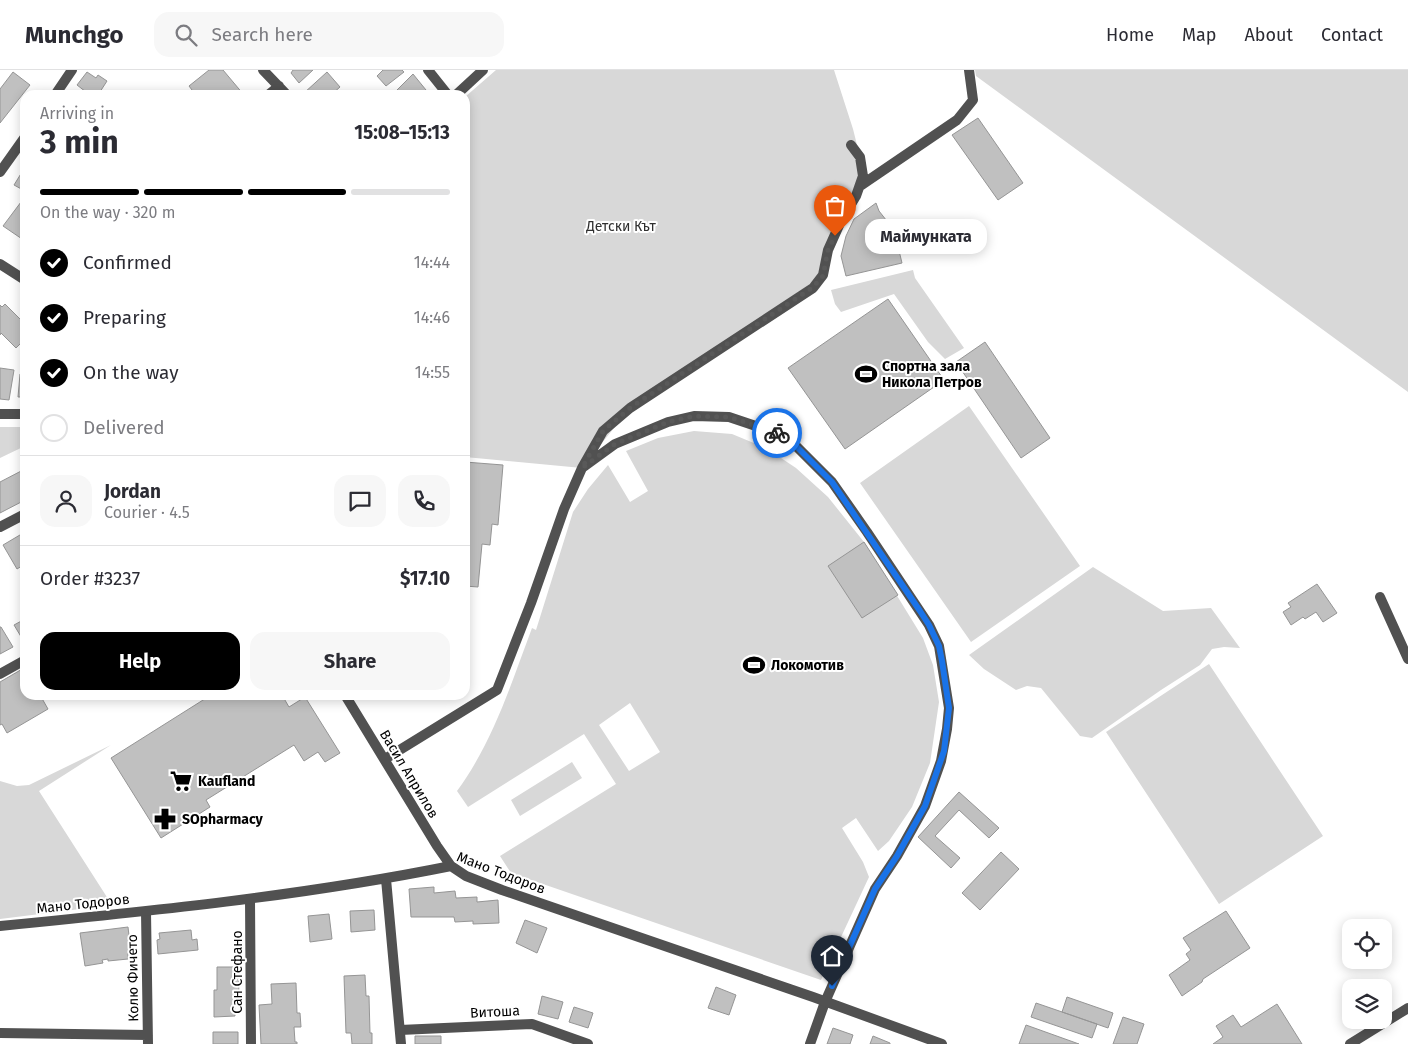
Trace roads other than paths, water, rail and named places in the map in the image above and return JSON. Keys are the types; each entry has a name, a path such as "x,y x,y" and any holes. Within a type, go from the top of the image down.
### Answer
{"street":[{"path":"58,90 72,70"},
{"path":"263,70 283,90"},
{"path":"428,70 444,90"},
{"path":"461,90 483,70"},
{"path":"860,186 957,120 972,100 969,70"},
{"path":"274,90 279,86"},
{"path":"385,759 497,690 531,603 564,509 582,468 603,431 630,408 812,288 823,276 828,250 841,221 856,196 863,176 860,157 851,145"},
{"path":"0,172 20,151"},
{"path":"0,264 20,277"},
{"path":"0,414 20,414"},
{"path":"582,468 615,444 668,422 694,416 729,417 786,436 832,482 920,611 939,646 949,708 941,761 925,806 897,856 875,889 824,1002 810,1044"},
{"path":"0,528 20,517"},
{"path":"1380,597 1408,659"},
{"path":"0,674 20,663"},
{"name":"Васил Априлов","path":"348,700 451,866"},
{"name":"Мано Тодоров","path":"0,926 146,912 250,899 386,879 451,866 466,876 502,890 938,1043"},
{"path":"386,879 401,1044"},
{"name":"Сан Стефано","path":"250,899 251,1044"},
{"name":"Колю Фичето","path":"146,912 148,1040"},
{"path":"1350,1044 1408,1008"},
{"name":"Витоша","path":"400,1030 532,1024 588,1044"},
{"path":"0,1033 148,1040"}],"place":[{"name":"Маймунката","path":"835,236"},
{"name":"Спортна зала Никола Петров","path":"866,374"},
{"name":"Локомотив","path":"754,665"},
{"name":"Kaufland","path":"181,781"},
{"name":"SOpharmacy","path":"165,819"}],"park label":[{"name":"Детски Кът","path":"621,226"}]}
